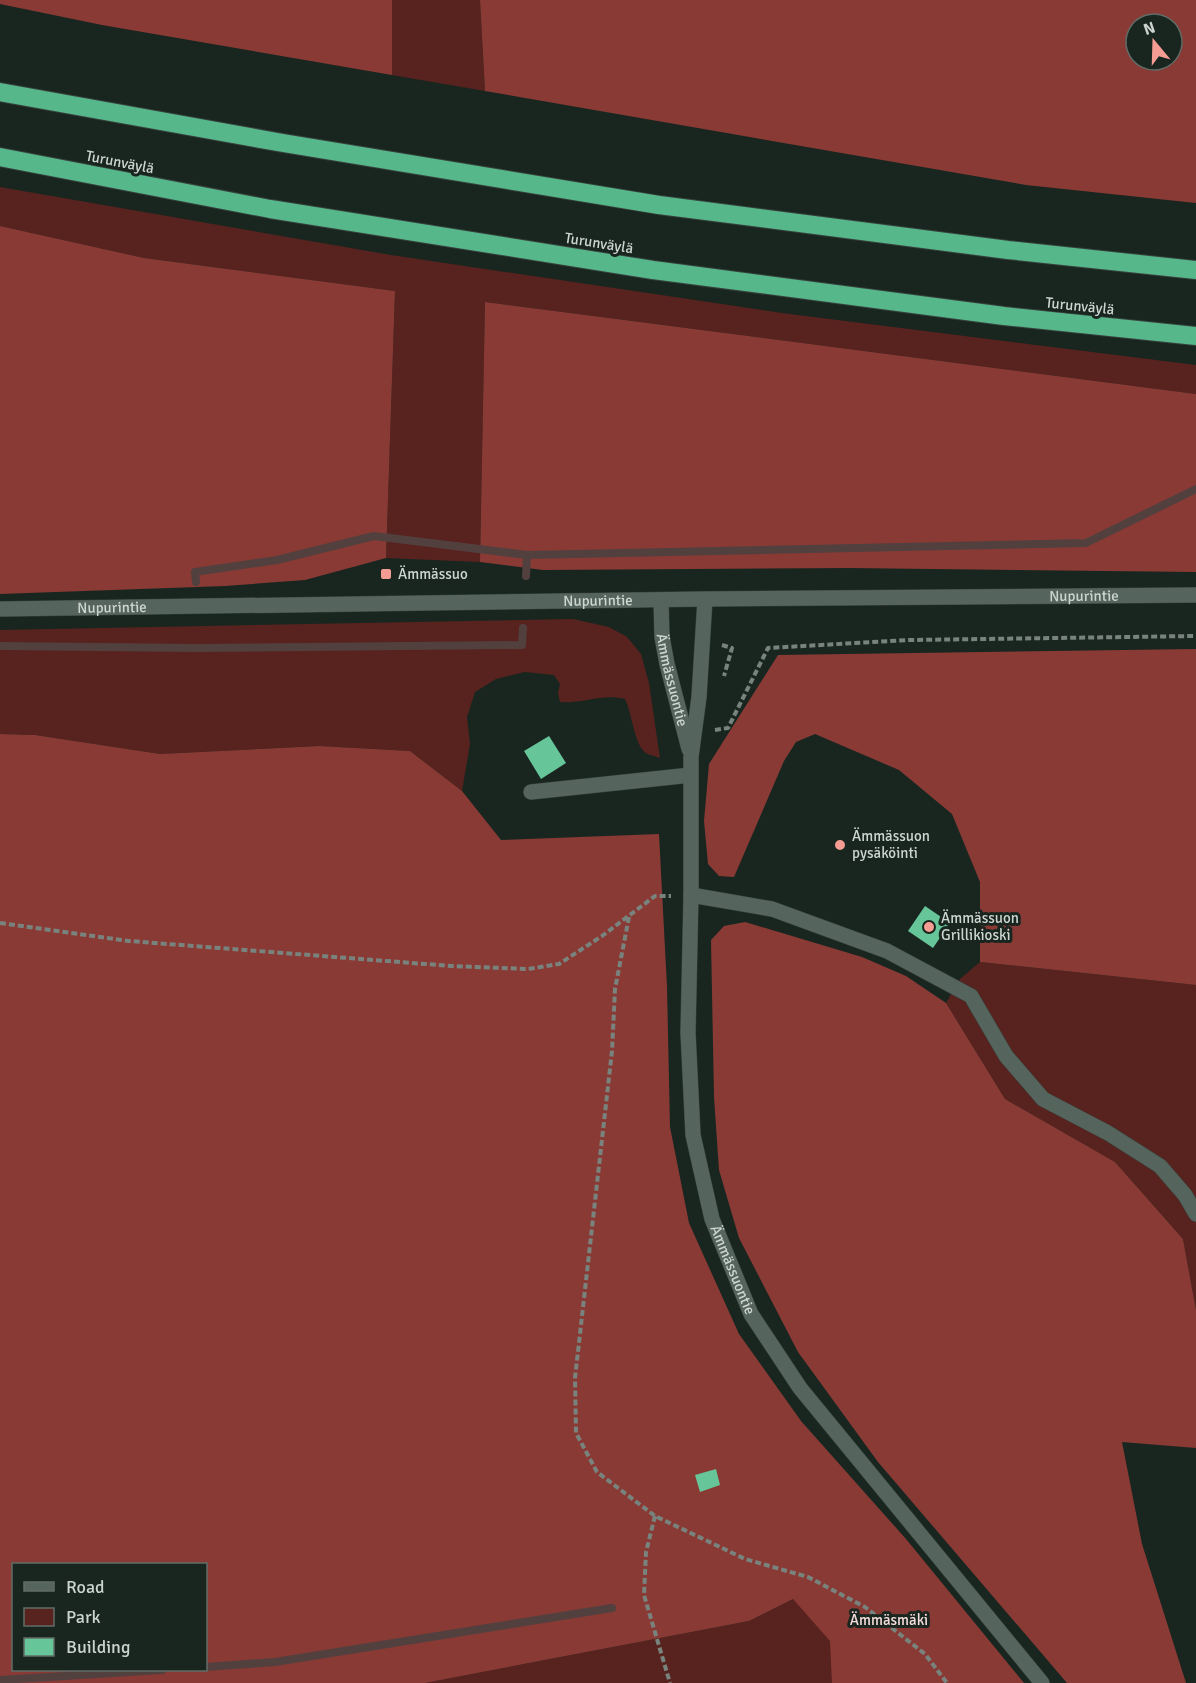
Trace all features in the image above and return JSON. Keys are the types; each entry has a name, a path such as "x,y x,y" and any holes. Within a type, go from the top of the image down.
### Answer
{"highway":[{"path":"0,92 283,143 659,206 1008,250 1196,270"},
{"name":"Turunväylä","path":"0,157 270,209 653,270 1004,316 1196,336"}],"street":[{"name":"Nupurintie","path":"0,609 1196,595"},
{"name":"Ämmässuontie","path":"705,599 699,697 691,758 688,1033 693,1135 712,1219 751,1314 800,1388 1042,1683"},
{"name":"Ämmässuontie","path":"662,600 662,637 666,664 691,758"},
{"path":"531,792 691,775"},
{"path":"691,896 772,909 887,951 971,996 1006,1056 1043,1099 1108,1133 1160,1166 1185,1195 1196,1214"}],"path":[{"path":"714,721 712,730 728,728 768,648 909,640 1196,636"},
{"path":"704,639 732,648 722,683"},
{"path":"0,923 152,943 452,966 528,969 559,964 629,917 655,896 691,896"},
{"path":"629,917 615,989 612,1051 575,1378 576,1434 597,1472 655,1516 745,1559 808,1577 865,1607 924,1654 947,1683"},
{"path":"655,1516 646,1551 644,1595 670,1683"}],"green space":[{"path":"0,0 392,0 392,75 102,25 0,4"},
{"path":"392,0 480,0 485,91 392,75"},
{"path":"480,0 1196,0 1196,203 1026,185 485,91"},
{"path":"0,187 391,255 782,313 1196,365 1196,394 485,302 480,562 386,558 395,291 144,258 0,226"},
{"path":"0,226 144,258 395,291 386,558 305,580 225,586 0,594"},
{"path":"485,302 1196,394 1196,572 848,568 543,570 480,562"},
{"path":"573,619 609,627 627,637 641,654 649,683 660,758 647,754 642,749 625,699 608,697 560,702 558,693 560,684 554,675 525,672 496,679 475,692 467,717 470,744 462,791 410,751 319,746 160,754 35,735 0,734 0,630"},
{"path":"1196,649 1196,985 980,962 980,882 952,814 899,770 815,734 796,742 784,761 734,877 719,876 708,864 704,821 709,764 778,655"},
{"path":"0,734 35,735 160,754 319,746 410,751 462,791 501,840 659,834 667,987 670,1127 689,1223 739,1334 801,1421 906,1539 1024,1683 832,1683 830,1641 793,1599 749,1621 425,1683 0,1683"},
{"path":"745,922 862,957 906,976 946,1003 1005,1099 1115,1162 1183,1239 1196,1310 1196,1448 1122,1442 1142,1544 1186,1683 1067,1683 878,1462 798,1352 739,1238 719,1170 714,1097 711,940 724,926"},
{"path":"980,962 1196,985 1196,1310 1183,1239 1115,1162 1005,1099 946,1003 960,979"},
{"name":"Ämmäsmäki","path":"793,1599 1024,1683 425,1683 749,1621"}],"building":[{"path":"549,736 566,763 541,779 524,751"},
{"name":"Ämmässuon Grillikioski","path":"925,906 950,923 933,948 908,931"},
{"path":"716,1469 720,1485 700,1492 695,1475"}],"waterway":[{"path":"196,582 195,572 277,560 374,536 527,555 1086,543 1196,489"},
{"path":"526,576 527,555"},
{"path":"0,646 197,648 522,645 523,628"},
{"path":"207,1667 275,1662 612,1608"},
{"path":"0,1680 146,1671"}],"place":[{"name":"Ämmässuo","path":"386,574"},
{"name":"Ämmässuon pysäköinti","path":"840,845"},
{"name":"Ämmässuon Grillikioski","path":"929,927"}]}
